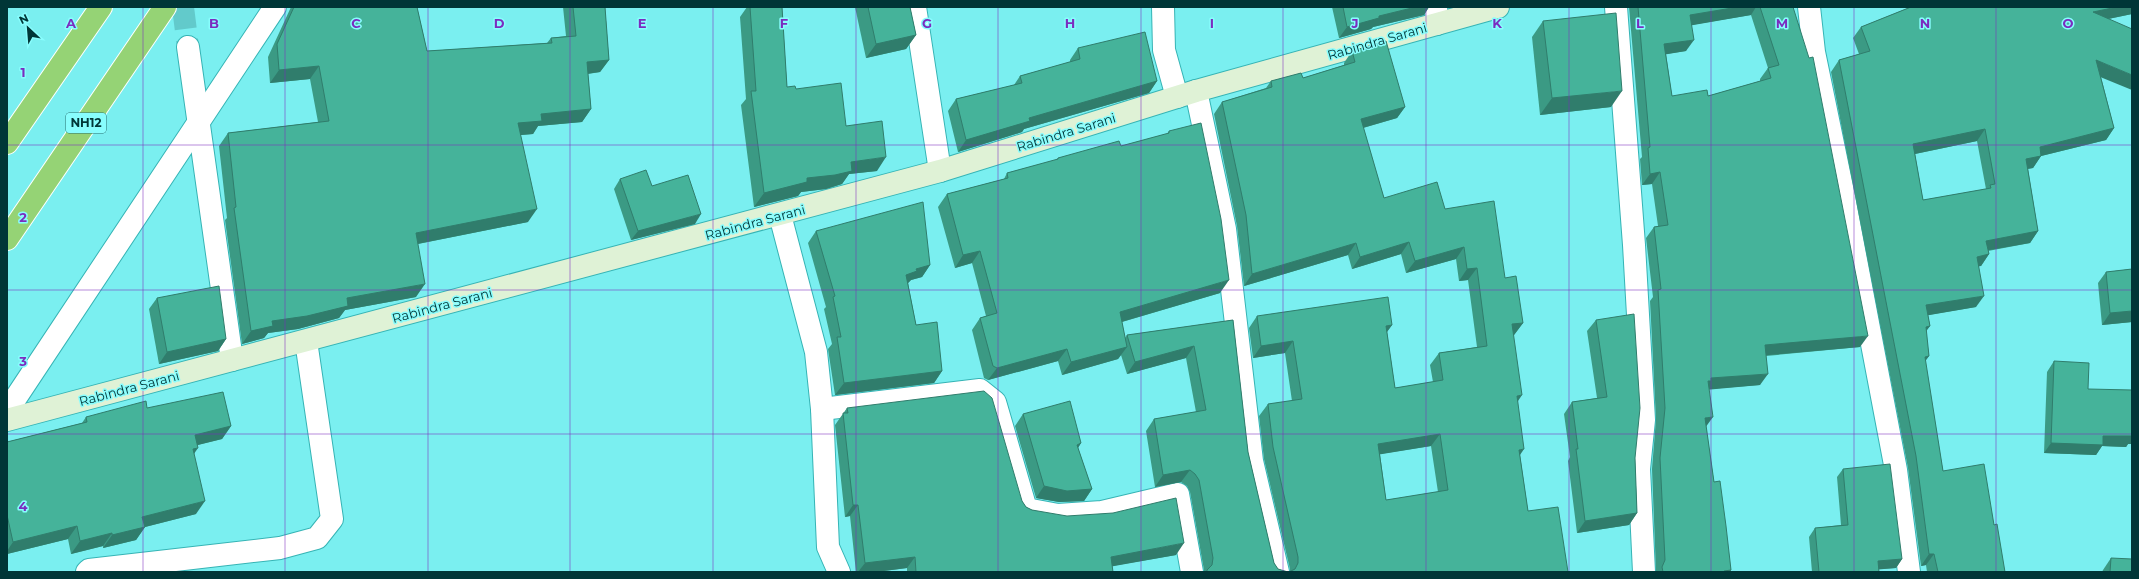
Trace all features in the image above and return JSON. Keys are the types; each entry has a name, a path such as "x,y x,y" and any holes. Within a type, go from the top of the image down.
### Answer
{"highway":[{"path":"7,143 101,7"},
{"name":"NH12","path":"7,239 165,7"}],"street":[{"path":"7,411 275,7"},
{"path":"915,7 940,171"},
{"path":"1163,7 1164,50 1187,94 1225,229 1252,461 1278,572"},
{"name":"Rabindra Sarani","path":"7,420 780,215 940,171 1437,15 1498,7"},
{"path":"1616,7 1634,245 1644,420 1639,469 1644,572"},
{"path":"1809,7 1814,52 1844,197 1896,470 1909,572"},
{"path":"188,47 197,124 232,360"},
{"path":"780,215 816,352 822,410 828,547 840,572"},
{"path":"88,572 89,570 280,548 317,538 332,519 306,341"},
{"path":"822,410 980,390 995,402 1026,509 1058,515 1102,512 1178,494 1192,572"}],"building":[{"path":"294,7 417,7 427,51 552,43 551,38 576,36 573,7 605,7 609,60 587,62 591,109 541,114 542,121 518,123 537,209 416,233 425,284 347,298 348,306 307,316 272,321 273,326 251,331 234,208 236,207 228,133 329,121 319,66 279,70 277,44"},
{"path":"750,7 782,7 787,87 795,86 796,89 841,83 846,126 882,121 886,157 851,162 852,171 835,175 807,178 807,182 764,193 751,91 756,91"},
{"path":"868,7 910,7 916,35 876,44"},
{"path":"1343,7 1416,7 1379,16 1379,18 1347,27"},
{"path":"1638,7 1738,7 1690,15 1694,40 1664,44 1672,96 1707,90 1708,96 1771,78 1768,68 1779,65 1760,7 1793,7 1809,58 1813,57 1868,336 1765,345 1768,374 1711,378 1711,381 1708,381 1713,417 1705,418 1714,482 1720,481 1731,570 1724,572 1663,572 1662,567 1665,560 1660,458 1665,408 1658,290 1661,289 1654,227 1668,225 1660,172 1650,174 1648,148 1650,147"},
{"path":"1911,7 2117,7 2093,12 2132,29 2132,75 2096,60 2114,128 2040,147 2041,156 2026,159 2038,231 1986,241 1989,254 1977,257 1984,296 1926,305 1930,326 1926,327 1929,356 1925,357 1943,471 1984,464 1994,525 1997,524 2005,572 1938,572 1934,554 1929,554 1916,456 1839,60 1870,51 1861,27","holes":["1985,129 1995,184 1990,185 1991,188 1923,200 1913,144"]},
{"path":"1616,13 1622,91 1552,98 1543,21"},
{"path":"1145,32 1157,81 1029,118 1030,121 966,140 956,99 1022,83 1020,76 1080,59 1078,48"},
{"path":"1386,41 1405,107 1361,119 1384,198 1437,182 1445,209 1494,201 1505,278 1516,276 1523,323 1512,324 1522,395 1517,396 1524,449 1519,450 1528,511 1558,507 1568,572 1289,572 1295,569 1298,563 1298,557 1273,447 1268,404 1302,399 1293,341 1261,346 1257,316 1388,297 1392,325 1386,326 1395,388 1443,380 1439,353 1487,346 1477,268 1467,269 1464,247 1415,261 1409,242 1360,257 1356,243 1252,274 1246,215 1222,102 1272,87 1271,81 1301,73 1303,78 1355,62 1352,51","holes":["1440,434 1448,490 1386,500 1378,444"]},
{"path":"1201,123 1221,219 1229,280 1120,312 1127,347 1071,362 1067,349 997,368 993,366 980,318 997,313 980,251 963,255 947,194 1008,178 1007,173 1058,158 1119,141 1121,146"},
{"path":"646,170 652,186 688,175 701,214 638,231 620,179"},
{"path":"923,202 930,265 916,269 917,271 906,275 916,325 937,322 942,371 844,383 837,337 841,337 833,297 835,296 816,231"},
{"path":"2132,269 2132,311 2110,313 2106,272"},
{"path":"219,286 226,339 167,352 157,298"},
{"path":"1634,314 1640,408 1635,458 1637,513 1585,521 1572,402 1607,397 1596,320"},
{"path":"1233,320 1248,452 1274,563 1278,569 1288,572 1207,572 1212,565 1213,558 1199,480 1190,470 1163,475 1154,419 1206,410 1194,346 1135,362 1127,335"},
{"path":"2054,361 2089,363 2088,389 2132,390 2132,436 2103,436 2103,445 2051,443"},
{"path":"984,391 992,398 1022,501 1026,507 1032,510 1067,516 1113,513 1176,498 1184,543 1111,557 1113,572 916,572 915,557 865,563 858,505 853,505 843,413 848,413 847,408"},
{"path":"223,392 231,426 195,435 198,448 193,449 205,501 142,517 145,527 112,535 112,533 80,541 77,526 13,542 7,515 7,442 87,422 86,417 146,401 147,408"},
{"path":"1070,401 1081,443 1077,445 1092,489 1067,491 1044,486 1023,414"},
{"path":"1890,464 1902,559 1878,561 1879,572 1819,572 1815,528 1848,525 1843,469"},
{"path":"2111,558 2132,559 2132,572 2110,572"}],"tunnel":[{"path":"183,7 188,47"}]}
